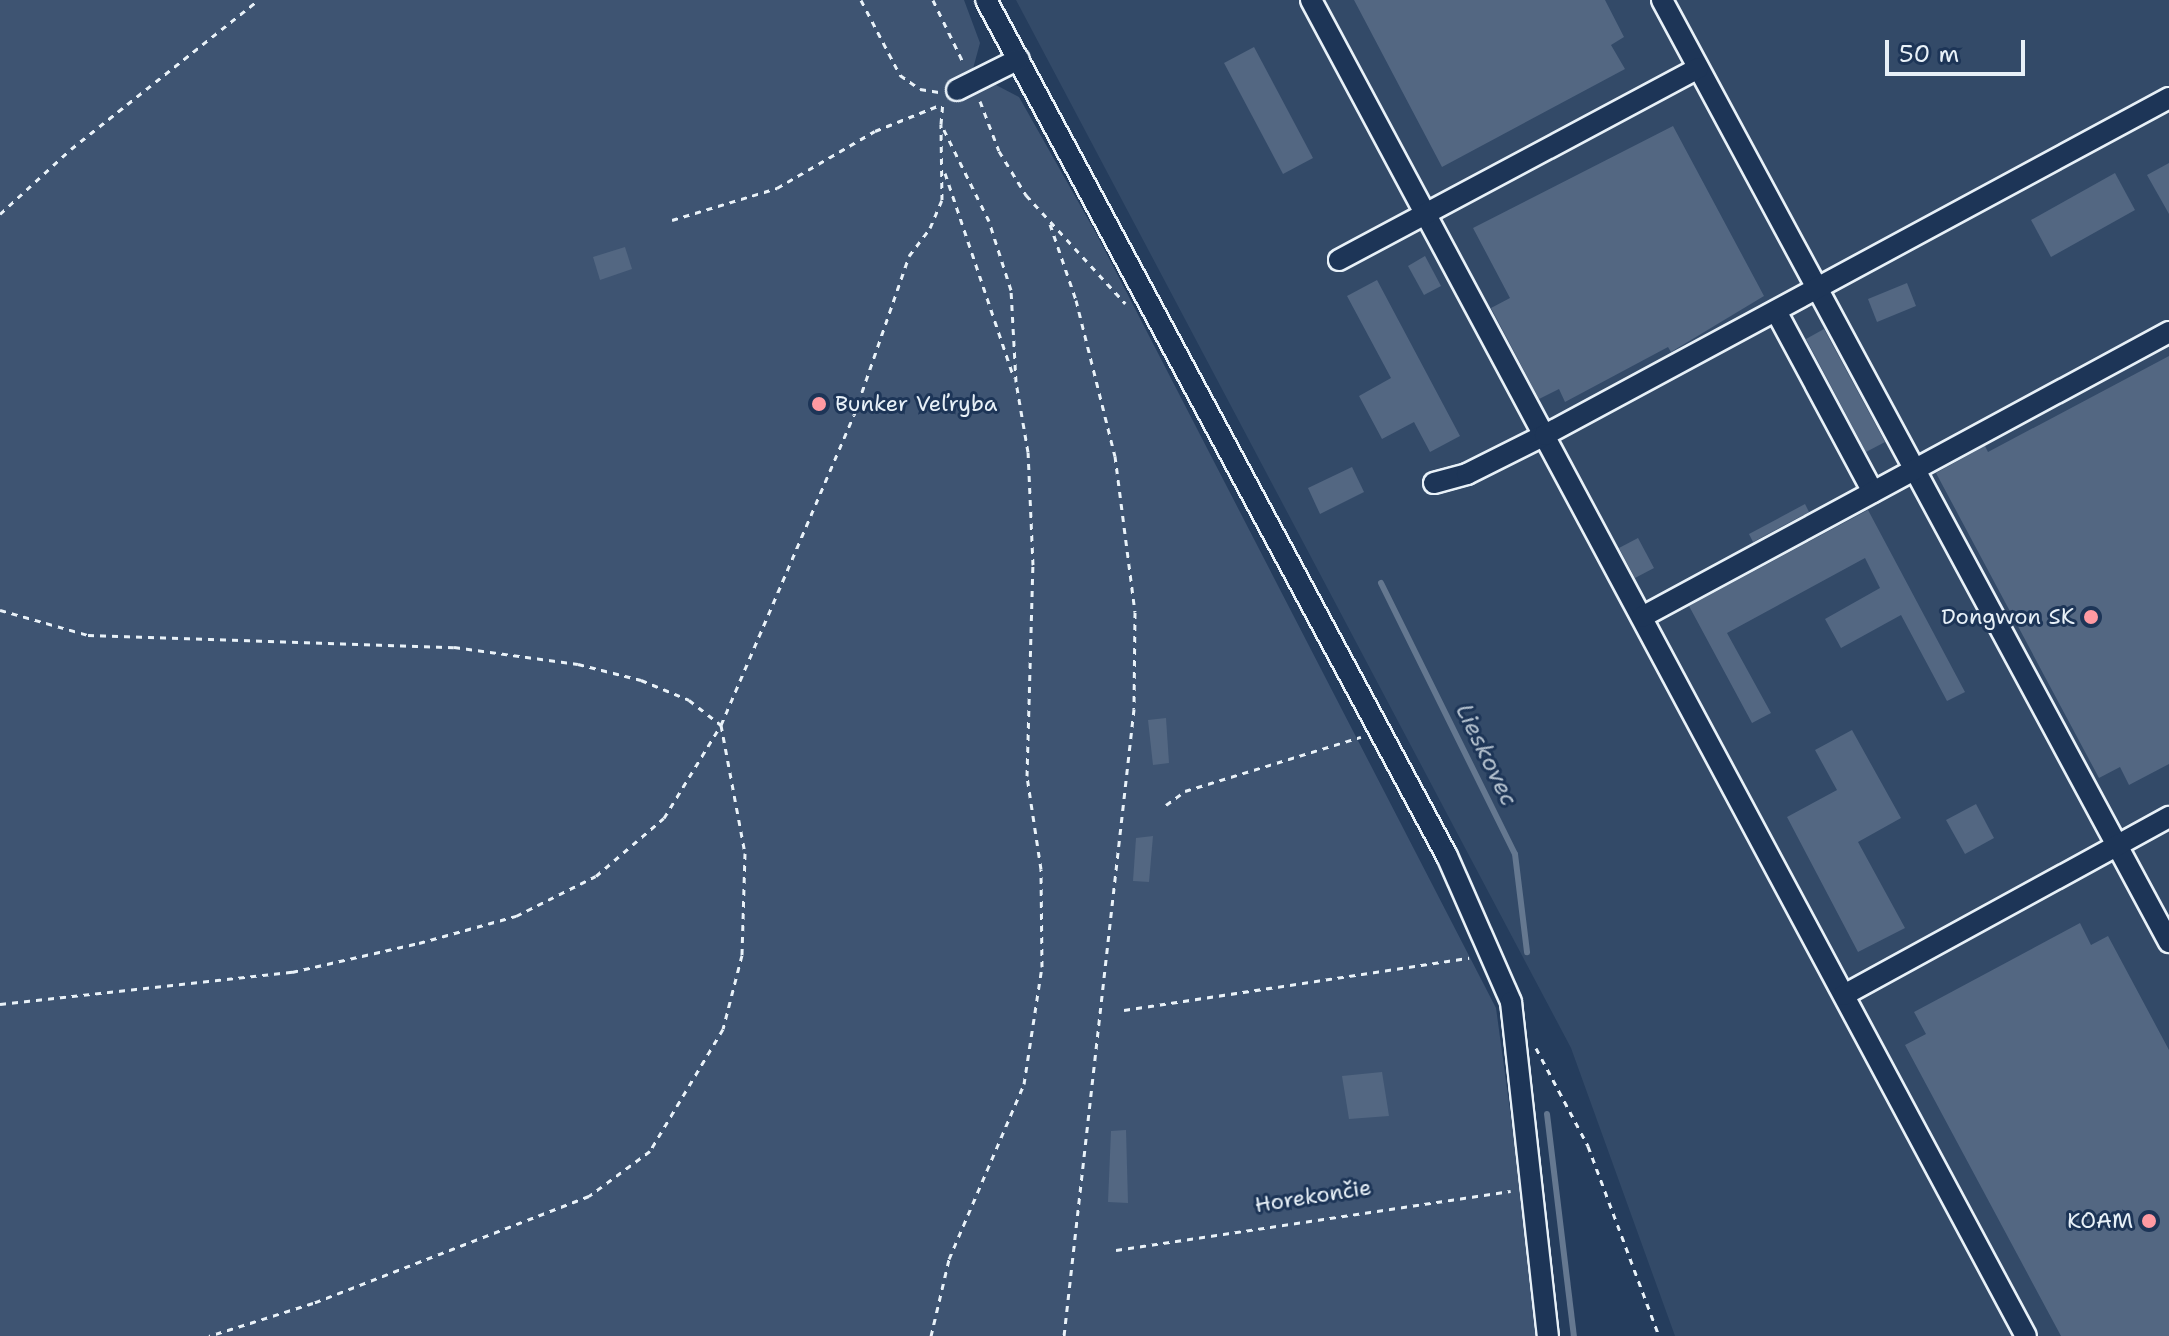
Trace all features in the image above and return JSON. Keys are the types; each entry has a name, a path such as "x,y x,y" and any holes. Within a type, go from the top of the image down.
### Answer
{"lane":[{"path":"986,0 1447,856 1511,1002 1520,1119 1548,1336"},
{"path":"1311,0 2026,1336"},
{"path":"1662,0 2169,942"},
{"path":"968,86 1019,59"},
{"path":"1339,260 1698,68"},
{"path":"1434,483 1467,474 1545,435 1817,292 2169,98"},
{"path":"1777,313 1873,492"},
{"path":"1642,617 2169,332"},
{"path":"1844,995 2169,817"}],"path":[{"path":"0,214 71,149 258,0"},
{"path":"0,1004 292,972 516,916 596,876 664,818 721,725 854,415 909,256 930,228 942,200 944,171 940,105 947,93 920,89 900,75 861,0"},
{"path":"933,0 968,86 1012,174 1049,220 1130,308"},
{"path":"672,220 777,188 875,131 940,105"},
{"path":"931,1336 949,1259 1024,1084 1042,967 1041,869 1027,776 1033,565 1028,452 1016,382 1011,290 989,221 941,124"},
{"path":"944,171 1016,382"},
{"path":"1049,220 1076,300 1115,456 1135,612 1134,709 1064,1336"},
{"path":"0,610 88,635 454,647 578,664 641,680 689,700 721,725 745,853 742,955 723,1029 650,1151 589,1196 313,1303 209,1336"},
{"path":"1166,805 1185,791 1380,731"},
{"path":"1124,1010 1465,959"},
{"path":"1534,1043 1588,1146 1659,1336"},
{"name":"Horekončie","path":"1116,1250 1517,1190"}],"shaded area":[{"path":"0,0 964,0 980,43 971,76 980,88 996,85 1019,97 1097,235 1496,1008 1541,1336 0,1336"},
{"path":"1016,0 2169,0 2169,1336 1675,1336 1571,1048"}],"building":[{"path":"1354,0 1605,0 1624,37 1611,45 1625,69 1442,167"},
{"path":"1254,47 1313,158 1283,174 1224,63"},
{"path":"1673,126 1764,296 1671,352 1668,347 1565,402 1559,389 1539,399 1491,308 1510,298 1473,228"},
{"path":"2169,163 2169,214 2147,175"},
{"path":"2115,173 2135,210 2051,257 2031,220"},
{"path":"625,247 632,269 600,280 593,257"},
{"path":"1425,256 1441,286 1424,295 1408,266"},
{"path":"1377,280 1460,436 1430,452 1414,422 1382,439 1359,396 1391,378 1347,296"},
{"path":"1907,283 1916,306 1877,322 1868,299"},
{"path":"1824,329 1885,442 1866,452 1806,339"},
{"name":"Dongwon SK","path":"2169,356 2169,764 2129,785 2120,767 2099,778 1936,473 1985,446 1988,452"},
{"path":"1352,467 1364,492 1320,514 1308,488"},
{"path":"1805,504 1809,512 1753,542 1749,534"},
{"path":"1868,510 1965,692 1947,701 1901,615 1841,648 1825,619 1880,588 1865,558 1727,633 1771,713 1752,723 1689,606"},
{"path":"1638,538 1654,568 1635,578 1619,548"},
{"path":"1166,718 1169,763 1153,765 1148,720"},
{"path":"1852,730 1901,818 1858,842 1905,928 1858,952 1787,817 1837,790 1815,750"},
{"path":"1976,804 1994,838 1965,854 1946,820"},
{"path":"1153,836 1149,882 1133,881 1136,838"},
{"path":"2080,923 2091,945 2108,936 2169,1050 2169,1336 2061,1336 1905,1045 1926,1034 1914,1012"},
{"path":"1382,1072 1389,1116 1349,1119 1342,1076"},
{"path":"1126,1130 1128,1203 1108,1202 1111,1131"}],"waterway":[{"name":"Lieskovec","path":"1381,583 1515,854 1527,952"},
{"name":"Lieskovec","path":"1547,1114 1574,1336"}],"place":[{"name":"Bunker Veľryba","path":"819,404"},
{"name":"Dongwon SK","path":"2091,617"},
{"name":"KOAM","path":"2149,1221"}]}
